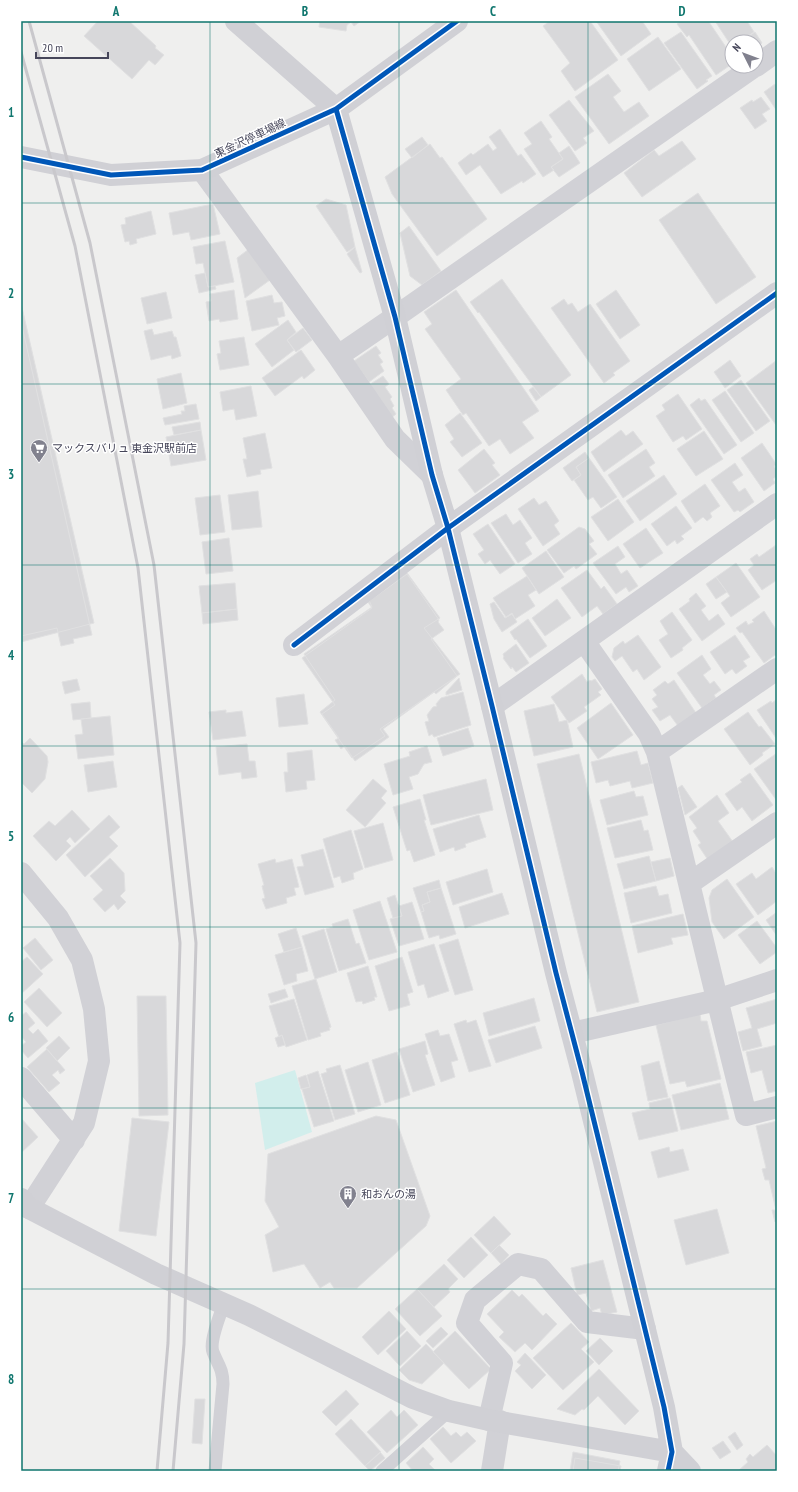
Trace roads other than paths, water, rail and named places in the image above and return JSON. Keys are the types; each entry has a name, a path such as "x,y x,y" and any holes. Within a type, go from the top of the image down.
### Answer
{"street":[{"path":"236,21 336,109 395,317 432,475 448,528 492,706 556,973 664,1407 670,1462"},
{"name":"東金沢停車場線","path":"21,157 111,175 202,170 336,109 457,21"},
{"path":"764,60 777,51"},
{"path":"338,356 744,74"},
{"path":"202,170 338,356 395,439 432,475"},
{"path":"294,645 448,528 777,293"},
{"path":"492,706 777,504"},
{"path":"584,641 649,734 657,752 690,883 716,1000 746,1115 777,1107"},
{"path":"657,752 777,669"},
{"path":"690,883 777,823"},
{"path":"21,873 58,918 82,960 94,1009 99,1061 84,1123 74,1140 25,1203 156,1274 224,1304 413,1398 449,1411 670,1462 690,1471"},
{"path":"572,1033 716,1000 777,980"},
{"path":"21,1078 74,1140"},
{"path":"492,1471 495,1421 502,1363 467,1323 475,1300 518,1264 541,1269 587,1322 645,1329"}],"lane":[{"path":"215,1471 223,1379 220,1366 212,1351 212,1342 224,1304"},
{"path":"382,1471 449,1411"}],"railway":[{"path":"29,21 90,243 154,565 196,943 184,1344 173,1471"},
{"path":"21,52 75,246 138,568 180,943 168,1343 157,1471"}],"place":[{"name":"マックスバリュ 東金沢駅前店","path":"39,463"},
{"name":"和おんの湯","path":"348,1209"}]}
